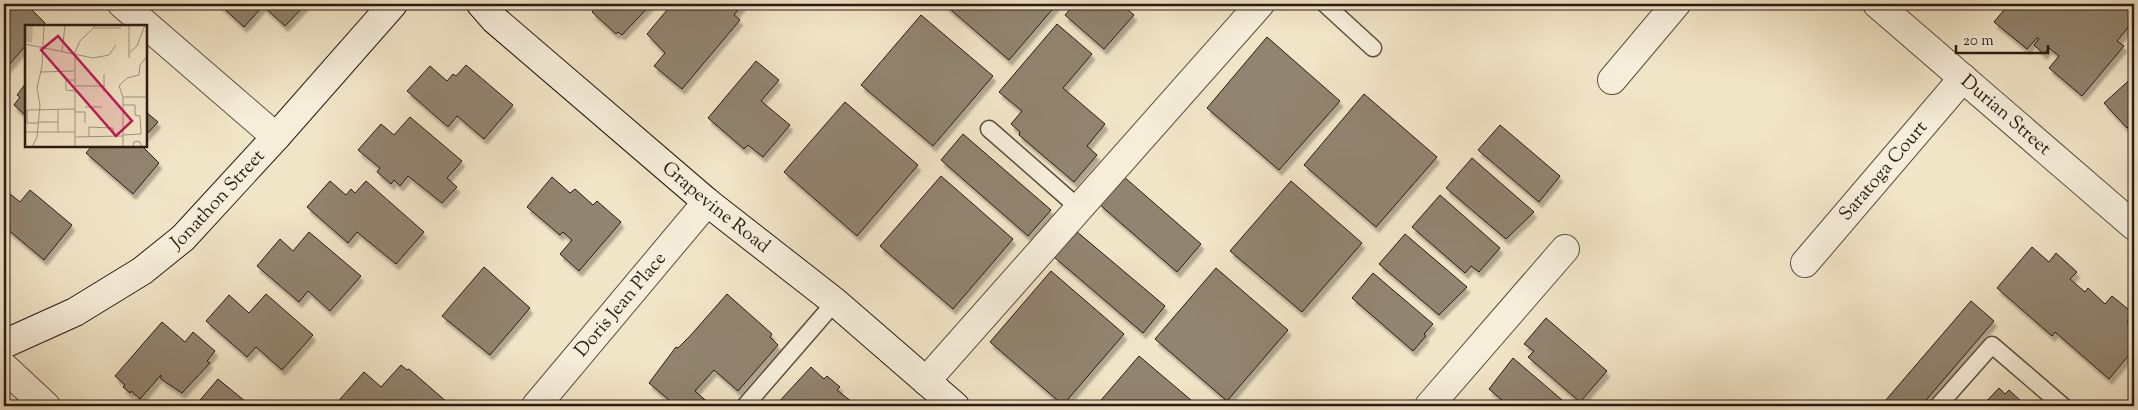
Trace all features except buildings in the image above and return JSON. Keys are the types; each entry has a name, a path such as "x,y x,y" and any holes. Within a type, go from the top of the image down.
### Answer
{"street":[{"path":"122,4 146,25"},
{"name":"Jonathon Street","path":"4,344 75,312 142,271 183,238 276,137 393,4"},
{"name":"Grapevine Road","path":"480,4 495,20 707,202 835,302 955,406"},
{"path":"926,381 1260,4"},
{"path":"1612,80 1676,4"},
{"name":"Durian Street","path":"1877,4 2134,226"},
{"path":"148,26 276,137"},
{"name":"Saratoga Court","path":"1805,263 1963,78"},
{"name":"Doris Jean Place","path":"536,406 707,202"},
{"path":"1429,406 1565,249"},
{"path":"4,367 46,406"}],"lane":[{"path":"1325,4 1373,48"},
{"path":"989,129 1079,208"},
{"path":"746,406 835,302"},
{"path":"1938,406 1992,345 2063,406"}]}
